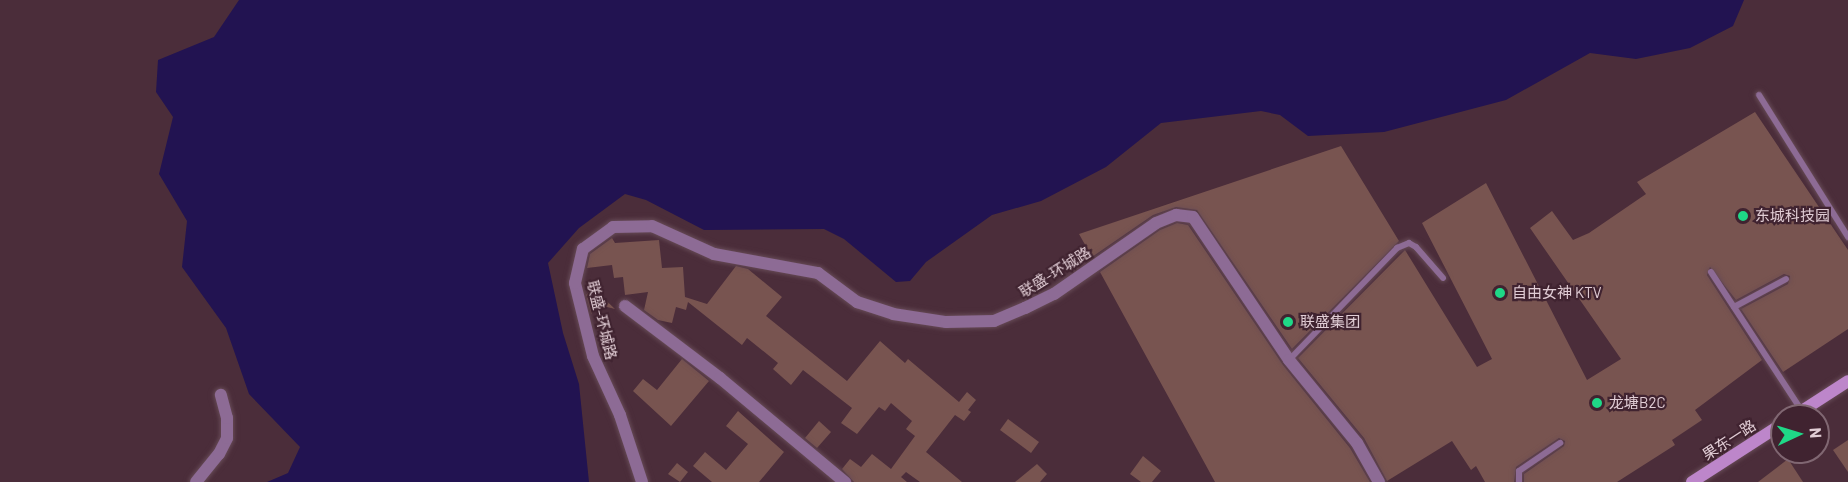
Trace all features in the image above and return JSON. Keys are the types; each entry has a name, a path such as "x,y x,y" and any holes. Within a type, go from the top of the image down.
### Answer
{"main road":[{"path":"1812,404 1848,381"},
{"name":"果东一路","path":"1692,482 1770,432"}],"street":[{"name":"联盛-环城路","path":"642,482 620,415 593,356 575,283 583,249 613,227 652,226 714,254 818,273 857,302 893,314 946,322 994,321 1054,294 1156,223 1176,215 1193,217 1289,360 1357,444 1378,482"},
{"path":"625,306 720,378 845,482"},
{"path":"196,482 219,454 227,438 227,418 221,395"}],"lane":[{"path":"1759,95 1848,237"},
{"path":"1289,360 1397,248 1409,243 1416,247 1443,278"},
{"path":"1711,272 1793,404"},
{"path":"1734,307 1786,279"},
{"path":"1519,482 1519,471 1560,443"}],"shaded area":[{"path":"239,0 1744,0 1733,26 1690,48 1636,59 1590,53 1506,100 1384,132 1308,136 1280,115 1261,111 1161,123 1106,167 1041,201 992,215 926,262 910,281 896,282 844,239 824,229 704,230 646,200 625,194 579,228 548,263 563,333 579,384 589,482 267,482 288,473 300,447 249,394 226,328 182,267 187,221 159,174 173,117 156,92 158,60 214,37"}],"building":[{"path":"1755,112 1848,250 1848,329 1783,372 1741,309 1788,284 1790,276 1784,274 1736,300 1710,267 1707,275 1762,360 1695,410 1702,420 1672,440 1675,445 1617,482 1524,482 1524,474 1564,446 1565,441 1559,438 1516,467 1514,482 1485,482 1476,466 1471,470 1452,441 1387,481 1364,438 1298,358 1405,250 1477,367 1492,359 1422,223 1486,183 1587,380 1621,359 1530,228 1552,211 1573,240 1589,233 1646,194 1637,182"},
{"path":"1341,146 1399,241 1292,349 1197,210 1176,207 1153,215 1092,257 1079,234"},
{"path":"1177,223 1188,225 1283,365 1350,448 1370,482 1215,482 1100,272 1160,230"},
{"path":"612,238 615,243 659,240 662,268 683,267 685,297 707,304 736,266 748,269 782,297 766,316 847,381 880,341 905,363 908,359 959,402 967,392 976,400 968,410 971,412 964,421 955,415 926,452 962,482 920,482 906,472 901,477 907,482 854,482 842,469 850,459 861,467 872,454 891,469 915,436 906,429 912,421 891,403 885,411 879,407 857,434 841,423 852,408 803,370 791,385 773,369 778,363 747,338 742,345 688,302 686,310 676,307 672,323 658,320 644,310 648,292 625,295 623,277 614,278 612,265 587,268 590,254"},
{"path":"593,288 615,309 599,305 591,314 586,295"},
{"path":"682,359 709,381 671,426 633,391 643,379 657,390"},
{"path":"738,411 784,452 759,482 712,482 693,466 705,452 726,470 748,444 726,426"},
{"path":"1008,419 1039,442 1031,453 1000,430"},
{"path":"819,421 831,432 817,448 805,438"},
{"path":"1848,440 1848,472 1833,450"},
{"path":"1143,456 1161,471 1152,482 1141,482 1130,474"},
{"path":"677,463 688,472 680,482 668,474"},
{"path":"1037,464 1047,474 1040,482 1015,482"},
{"path":"1781,464 1791,464 1803,482 1758,482"}],"place":[{"name":"东城科技园","path":"1743,216"},
{"name":"自由女神 KTV","path":"1500,293"},
{"name":"联盛集团","path":"1288,322"},
{"name":"龙塘B2C","path":"1597,403"}]}
